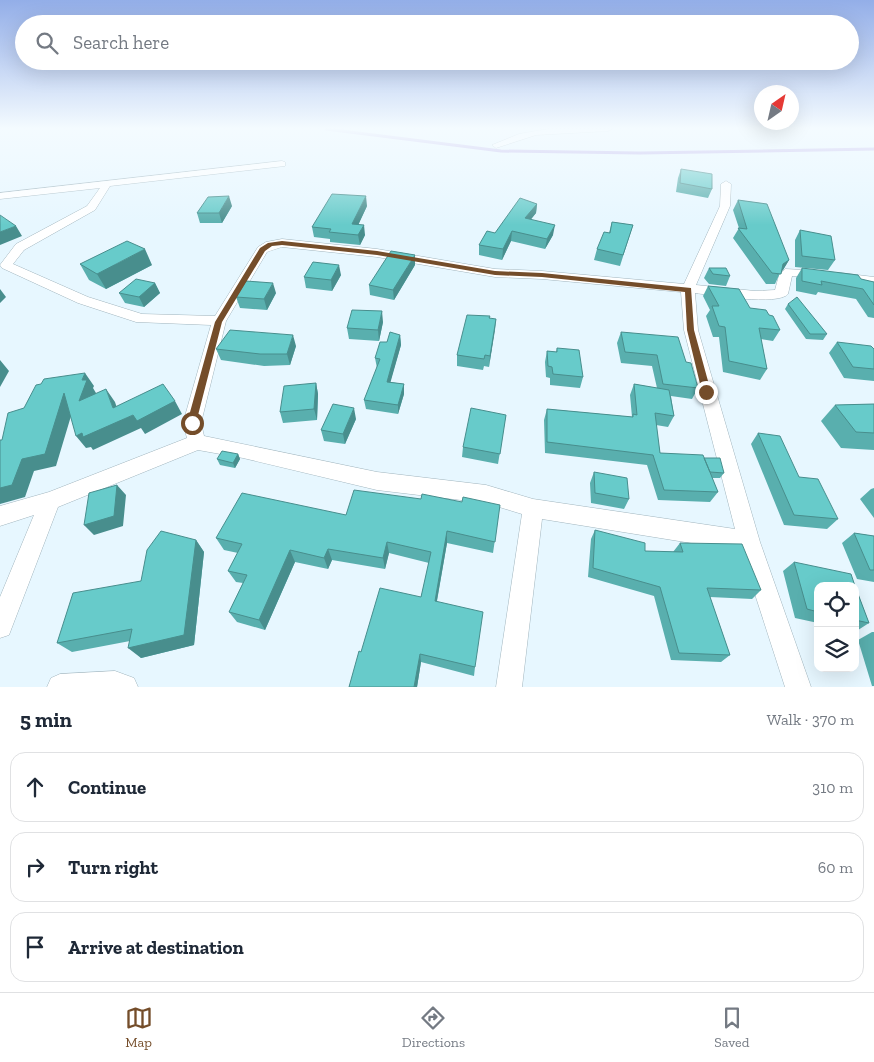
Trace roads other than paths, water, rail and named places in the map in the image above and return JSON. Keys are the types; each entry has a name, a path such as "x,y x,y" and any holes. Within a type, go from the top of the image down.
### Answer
{"street":[{"path":"0,196 282,164"},
{"path":"107,184 91,208 20,247 6,265 83,300 141,319 219,322"},
{"path":"726,184 725,206 702,253 688,290 690,330 749,542 798,687"},
{"path":"197,442 192,423 219,322 262,250 270,245 282,243 377,253 495,273 542,275 688,290 774,296 781,294 785,275 789,272 874,281"},
{"path":"0,516 50,501 197,442 243,450 377,481 486,494 533,508 749,542"},
{"path":"0,626 50,501"},
{"path":"509,687 533,508"},
{"path":"60,687 115,684 125,687"}]}
